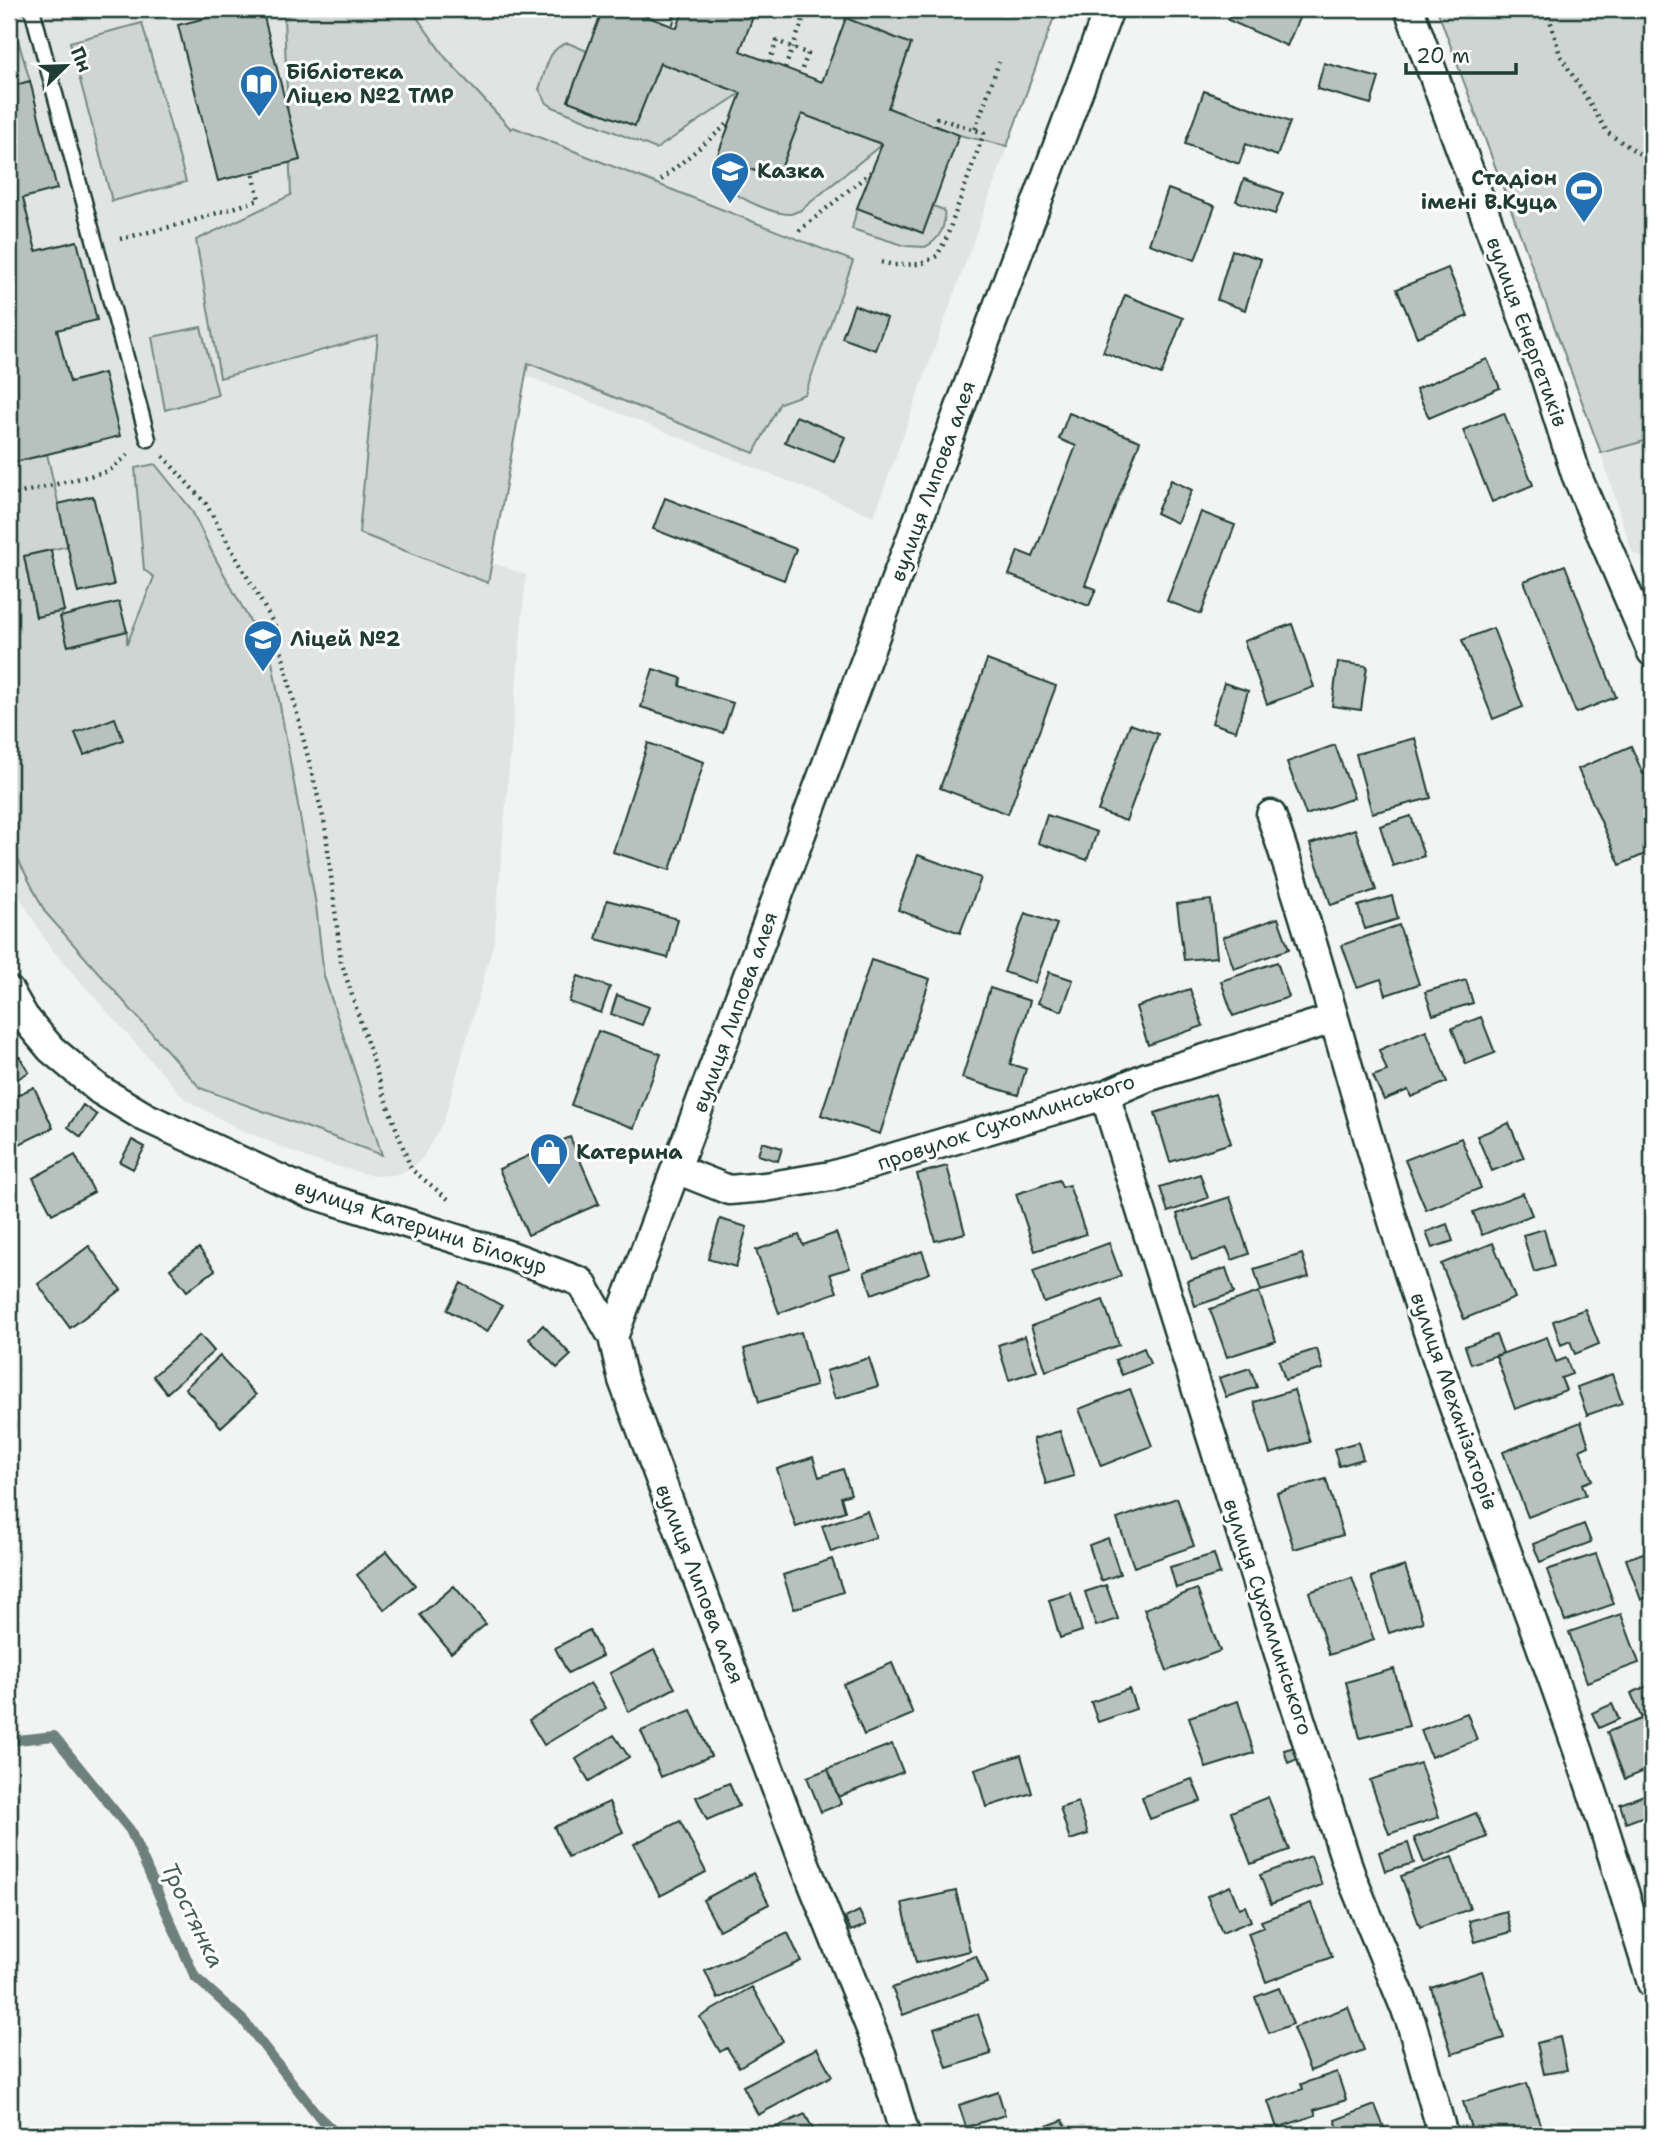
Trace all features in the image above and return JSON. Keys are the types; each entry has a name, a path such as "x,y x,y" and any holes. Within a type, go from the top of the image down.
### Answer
{"street":[{"name":"вулиця Липова алея","path":"905,2135 881,2054 803,1859 623,1380 614,1337 1109,9"},
{"name":"вулиця Енергетиків","path":"1409,9 1546,379 1576,474 1652,652"},
{"name":"вулиця Механізаторів","path":"1271,815 1302,904 1405,1260 1474,1465 1595,1799 1652,1983"},
{"name":"вулиця Катерини Білокур","path":"9,991 24,1017 51,1049 100,1090 145,1117 310,1194 511,1256 581,1282 614,1337"},
{"name":"провулок Сухомлинського","path":"676,1169 729,1189 765,1187 818,1178 923,1150 1105,1095 1147,1077 1334,1020"},
{"name":"вулиця Сухомлинського","path":"1105,1095 1351,1876 1411,2022 1443,2135"}],"lane":[{"path":"32,9 148,439"}],"path":[{"path":"676,9 672,22 678,24"},
{"path":"785,68 807,9"},
{"path":"1547,9 1560,55 1608,133 1652,162"},
{"path":"769,62 777,41 793,47 808,54 800,74"},
{"path":"975,130 999,62"},
{"path":"881,262 894,265 921,264 937,256 946,239 984,133 937,118 936,126"},
{"path":"661,180 730,122"},
{"path":"96,245 182,224 259,200 253,172"},
{"path":"799,231 872,172"},
{"path":"9,496 109,471 148,439 206,504 275,626 325,825 341,961 384,1095 411,1169 451,1202"}],"shaded area":[{"name":"Ліцей №2","path":"9,9 1057,9 874,516 426,335 369,518 526,575 494,941 444,1120 423,1157 411,1169 394,1175 373,1176 310,1159 237,1128 185,1099 49,946 9,879"},
{"path":"9,9 30,81 9,87"},
{"path":"300,9 411,9 445,57 511,129 513,127 853,261 805,394 780,403 754,453 528,363 488,583 359,533 378,335 220,378 196,240 291,195 284,17"},
{"path":"852,9 1057,9 1007,146 959,135 888,108 911,44 846,18"},
{"name":"Стадіон імені В.Куца","path":"1437,9 1652,9 1652,439 1601,453"},
{"path":"142,23 186,182 112,201 70,42"},
{"path":"568,43 587,51 568,101 635,126 660,63 741,93 656,149 547,103 539,89 546,68 556,49"},
{"path":"802,114 882,144 801,210 791,214 759,206 730,189 719,172 715,160 717,157 777,179"},
{"path":"933,206 944,210 944,222 938,236 925,247 906,246 852,229 857,208 922,233"},
{"path":"201,327 218,395 165,410 152,337"},
{"path":"9,437 15,462 47,454 68,546 24,556 36,617 64,611 60,617 68,646 127,631 127,644 154,577 144,570 135,468 155,464 191,509 272,661 316,905 324,976 382,1155 200,1088 45,912 9,842"},
{"path":"1652,439 1652,563 1632,552 1601,453"}],"building":[{"path":"242,9 262,9 300,160 218,181 178,25"},
{"path":"603,9 628,9 677,28 684,9 756,9 740,51 822,82 846,18 911,44 888,108 959,135 923,233 857,208 882,144 802,114 777,179 717,157 741,93 660,63 635,126 568,101"},
{"path":"1232,9 1303,9 1287,46 1228,20"},
{"path":"1324,63 1379,78 1371,104 1317,89"},
{"path":"30,81 57,189 23,198 36,251 77,241 97,320 57,330 70,382 104,373 120,436 15,462 9,437 9,87"},
{"path":"1204,91 1290,122 1277,156 1246,144 1239,164 1185,144"},
{"path":"1244,179 1283,193 1275,214 1236,201"},
{"path":"1168,189 1215,206 1195,260 1149,244"},
{"path":"1232,250 1261,259 1245,310 1217,300"},
{"path":"1448,268 1468,316 1417,337 1397,289"},
{"path":"1125,295 1183,318 1161,375 1103,352"},
{"path":"854,305 887,318 875,350 842,338"},
{"path":"1487,359 1500,388 1429,418 1416,389"},
{"path":"1069,413 1140,441 1085,585 1096,589 1089,606 1009,575 1018,551 1033,557 1076,446 1059,439"},
{"path":"1504,413 1533,485 1492,502 1463,430"},
{"path":"796,416 845,437 834,462 785,442"},
{"path":"1171,480 1192,490 1177,523 1156,513"},
{"path":"93,496 114,585 78,593 58,504"},
{"path":"665,498 796,549 784,580 653,529"},
{"path":"1201,512 1235,525 1201,614 1167,601"},
{"path":"51,550 64,611 36,617 24,556"},
{"path":"1565,565 1616,697 1576,713 1524,581"},
{"path":"119,602 127,631 68,646 60,617"},
{"path":"1292,624 1314,687 1267,704 1244,641"},
{"path":"1493,628 1523,707 1493,719 1462,640"},
{"path":"987,660 1056,686 1008,814 940,788"},
{"path":"1338,662 1367,666 1361,710 1332,706"},
{"path":"653,669 681,678 680,686 733,703 723,733 641,707"},
{"path":"1224,683 1248,691 1236,731 1212,723"},
{"path":"115,718 123,740 84,755 75,733"},
{"path":"1130,724 1158,734 1126,821 1098,811"},
{"path":"1415,738 1431,798 1372,813 1356,754"},
{"path":"648,743 704,762 670,870 613,852"},
{"path":"1335,745 1354,798 1306,815 1287,762"},
{"path":"1631,746 1643,774 1652,770 1652,851 1620,865 1578,769"},
{"path":"1047,815 1097,832 1087,860 1038,843"},
{"path":"1411,816 1424,856 1393,866 1380,826"},
{"path":"1355,829 1376,890 1331,905 1310,844"},
{"path":"918,855 981,878 960,933 898,910"},
{"path":"1392,896 1398,919 1365,929 1358,906"},
{"path":"607,900 678,919 668,958 596,939"},
{"path":"1211,900 1217,957 1184,960 1177,904"},
{"path":"1025,913 1057,924 1035,983 1004,972"},
{"path":"1278,918 1289,949 1234,969 1223,937"},
{"path":"1399,925 1419,984 1386,995 1381,979 1357,987 1342,945"},
{"path":"871,960 930,979 880,1134 821,1115"},
{"path":"1277,962 1289,997 1233,1016 1221,981"},
{"path":"1049,972 1073,980 1062,1011 1038,1003"},
{"path":"578,976 610,987 601,1013 569,1002"},
{"path":"1466,980 1473,1003 1433,1015 1425,992"},
{"path":"990,988 1030,1001 1010,1064 1026,1069 1018,1095 962,1078"},
{"path":"1190,989 1203,1026 1148,1045 1136,1007"},
{"path":"617,995 649,1007 642,1025 611,1014"},
{"path":"1481,1017 1495,1053 1466,1064 1452,1028"},
{"path":"1426,1030 1447,1082 1411,1097 1408,1090 1384,1100 1373,1076 1387,1071 1379,1050"},
{"path":"598,1031 661,1054 634,1128 571,1105"},
{"path":"19,1056 29,1072 9,1084 9,1062"},
{"path":"34,1087 53,1128 9,1149 9,1099"},
{"path":"1215,1094 1231,1143 1170,1162 1155,1113"},
{"path":"83,1105 97,1115 81,1137 68,1127"},
{"path":"1509,1123 1524,1158 1492,1171 1477,1136"},
{"name":"Катерина","path":"570,1137 599,1204 528,1235 499,1169"},
{"path":"1461,1138 1481,1188 1426,1210 1405,1160"},
{"path":"132,1140 145,1147 133,1169 120,1162"},
{"path":"762,1142 782,1148 778,1161 758,1155"},
{"path":"75,1155 94,1192 52,1214 33,1178"},
{"path":"947,1166 965,1233 935,1241 917,1174"},
{"path":"1200,1174 1208,1198 1168,1212 1160,1187"},
{"path":"1059,1180 1062,1187 1069,1185 1086,1234 1035,1251 1016,1194"},
{"path":"1523,1193 1532,1215 1482,1235 1473,1212"},
{"path":"1230,1197 1249,1254 1232,1260 1227,1248 1192,1260 1177,1214"},
{"path":"720,1219 747,1227 736,1267 708,1259"},
{"path":"1447,1224 1453,1241 1432,1248 1426,1232"},
{"path":"1544,1229 1554,1266 1534,1272 1523,1235"},
{"path":"836,1233 850,1268 830,1274 837,1292 779,1313 756,1250 799,1235 803,1245"},
{"path":"1109,1243 1121,1276 1044,1303 1033,1271"},
{"path":"1493,1243 1515,1298 1464,1319 1441,1264"},
{"path":"89,1246 121,1290 70,1328 38,1284"},
{"path":"199,1248 215,1270 187,1291 170,1269"},
{"path":"922,1251 930,1273 872,1294 864,1272"},
{"path":"1302,1254 1309,1277 1261,1291 1254,1269"},
{"path":"1226,1268 1234,1293 1195,1306 1187,1281"},
{"path":"461,1283 502,1306 487,1332 447,1310"},
{"path":"1259,1292 1276,1341 1227,1357 1210,1309"},
{"path":"1103,1300 1119,1345 1046,1371 1031,1326"},
{"path":"1585,1309 1599,1344 1575,1354 1570,1341 1561,1345 1553,1321"},
{"path":"543,1325 571,1355 557,1368 529,1339"},
{"path":"801,1332 816,1386 759,1402 744,1349"},
{"path":"200,1335 214,1351 167,1393 153,1376"},
{"path":"1496,1335 1503,1353 1471,1364 1465,1346"},
{"path":"1025,1336 1037,1371 1009,1380 998,1345"},
{"path":"1547,1337 1556,1362 1566,1358 1572,1374 1561,1378 1566,1390 1515,1409 1496,1356"},
{"path":"1144,1348 1150,1364 1122,1375 1115,1360"},
{"path":"1317,1349 1323,1369 1285,1380 1279,1361"},
{"path":"220,1356 256,1395 221,1427 185,1388"},
{"path":"869,1358 878,1386 835,1399 826,1371"},
{"path":"1250,1368 1257,1387 1226,1397 1219,1378"},
{"path":"1612,1374 1622,1403 1587,1415 1577,1387"},
{"path":"1130,1389 1152,1446 1101,1466 1079,1409"},
{"path":"1294,1390 1310,1442 1270,1454 1254,1402"},
{"path":"1581,1422 1589,1446 1580,1450 1592,1480 1582,1484 1586,1495 1528,1517 1503,1452"},
{"path":"1060,1431 1074,1476 1046,1484 1033,1439"},
{"path":"1358,1442 1363,1459 1339,1466 1334,1449"},
{"path":"813,1457 819,1477 843,1469 851,1494 841,1497 845,1511 796,1527 777,1469"},
{"path":"1326,1479 1343,1535 1294,1549 1277,1493"},
{"path":"1177,1498 1194,1546 1134,1567 1117,1519"},
{"path":"867,1511 876,1537 831,1552 822,1526"},
{"path":"1584,1524 1591,1542 1540,1562 1533,1544"},
{"path":"1108,1538 1120,1574 1101,1581 1089,1545"},
{"path":"1652,1550 1652,1595 1641,1600 1626,1559"},
{"path":"387,1551 415,1585 385,1610 357,1575"},
{"path":"1214,1554 1220,1574 1176,1588 1170,1567"},
{"path":"1596,1554 1614,1604 1565,1621 1547,1570"},
{"path":"832,1559 843,1592 794,1609 783,1575"},
{"path":"1405,1566 1423,1622 1389,1633 1371,1577"},
{"path":"1352,1578 1374,1640 1329,1655 1309,1592"},
{"path":"1106,1585 1118,1619 1096,1626 1085,1592"},
{"path":"454,1586 486,1624 451,1653 420,1615"},
{"path":"1197,1589 1220,1651 1167,1671 1144,1609"},
{"path":"1071,1593 1082,1631 1060,1638 1049,1600"},
{"path":"1621,1614 1639,1663 1587,1682 1569,1632"},
{"path":"589,1630 602,1656 568,1673 555,1648"},
{"path":"654,1650 675,1688 629,1712 610,1673"},
{"path":"892,1663 913,1714 864,1735 843,1684"},
{"path":"1394,1669 1409,1726 1360,1738 1346,1682"},
{"path":"590,1683 606,1708 544,1745 529,1720"},
{"path":"1652,1684 1652,1712 1641,1717 1631,1693"},
{"path":"1129,1689 1136,1709 1098,1722 1091,1702"},
{"path":"1238,1701 1254,1753 1206,1768 1189,1717"},
{"path":"1612,1704 1619,1719 1599,1728 1592,1713"},
{"path":"691,1710 711,1756 661,1777 641,1731"},
{"path":"1467,1713 1477,1740 1431,1757 1421,1730"},
{"path":"1652,1715 1652,1768 1625,1779 1607,1732"},
{"path":"614,1735 629,1757 589,1781 576,1759"},
{"path":"892,1744 903,1772 838,1797 828,1769"},
{"path":"1295,1747 1298,1759 1288,1763 1284,1750"},
{"path":"1021,1755 1032,1793 986,1807 975,1769"},
{"path":"1420,1763 1439,1817 1389,1834 1370,1780"},
{"path":"828,1769 841,1804 821,1812 807,1777"},
{"path":"1192,1779 1201,1801 1150,1819 1142,1797"},
{"path":"729,1783 739,1806 707,1820 696,1797"},
{"path":"1652,1792 1652,1813 1626,1823 1620,1804"},
{"path":"1268,1797 1289,1850 1251,1864 1231,1812"},
{"path":"609,1802 623,1832 568,1857 554,1827"},
{"path":"1078,1802 1088,1834 1070,1840 1060,1808"},
{"path":"1476,1813 1487,1837 1424,1863 1414,1838"},
{"path":"680,1821 706,1872 660,1896 634,1844"},
{"path":"1408,1843 1414,1863 1385,1871 1379,1852"},
{"path":"1311,1856 1322,1885 1271,1904 1260,1875"},
{"path":"1452,1857 1470,1909 1420,1927 1401,1876"},
{"path":"1652,1860 1652,1887 1643,1864"},
{"path":"753,1873 769,1904 719,1930 703,1900"},
{"path":"1230,1886 1239,1908 1245,1906 1251,1921 1222,1933 1207,1896"},
{"path":"956,1891 970,1951 916,1963 902,1903"},
{"path":"1311,1903 1332,1957 1266,1982 1248,1933 1264,1927 1261,1921"},
{"path":"859,1911 866,1925 851,1931 845,1918"},
{"path":"1506,1911 1511,1932 1475,1942 1469,1921"},
{"path":"788,1933 801,1961 718,1999 705,1971"},
{"path":"976,1956 987,1983 903,2015 892,1988"},
{"path":"1482,1971 1504,2038 1452,2054 1431,1988"},
{"path":"752,1987 783,2041 739,2067 727,2048 720,2052 700,2017"},
{"path":"1279,1988 1293,2024 1269,2033 1255,1997"},
{"path":"1348,2007 1364,2050 1310,2071 1293,2028"},
{"path":"978,2014 991,2054 947,2068 934,2028"},
{"path":"1560,2037 1567,2070 1544,2074 1537,2043"},
{"path":"817,2048 832,2076 758,2115 743,2086"},
{"path":"1337,2072 1346,2100 1314,2110 1316,2115 1277,2128 1268,2101 1303,2089 1301,2084"},
{"path":"1527,2083 1542,2131 1526,2135 1473,2135 1463,2102"},
{"path":"998,2092 1005,2115 966,2127 959,2105"},
{"path":"1375,2105 1387,2135 1341,2135 1335,2120"},
{"path":"805,2114 816,2135 759,2135"},
{"path":"1063,2120 1069,2135 1022,2135"},
{"path":"1592,2126 1595,2135 1560,2135"}],"waterway":[{"name":"Тростянка","path":"9,1741 54,1736 130,1830 195,1977 244,2021 320,2118 338,2135"}],"place":[{"name":"Бібліотека Ліцею №2 ТМР","path":"259,118"},
{"name":"Казка","path":"730,205"},
{"name":"Стадіон імені В.Куца","path":"1584,224"},
{"name":"Ліцей №2","path":"263,673"},
{"name":"Катерина","path":"549,1186"}]}
